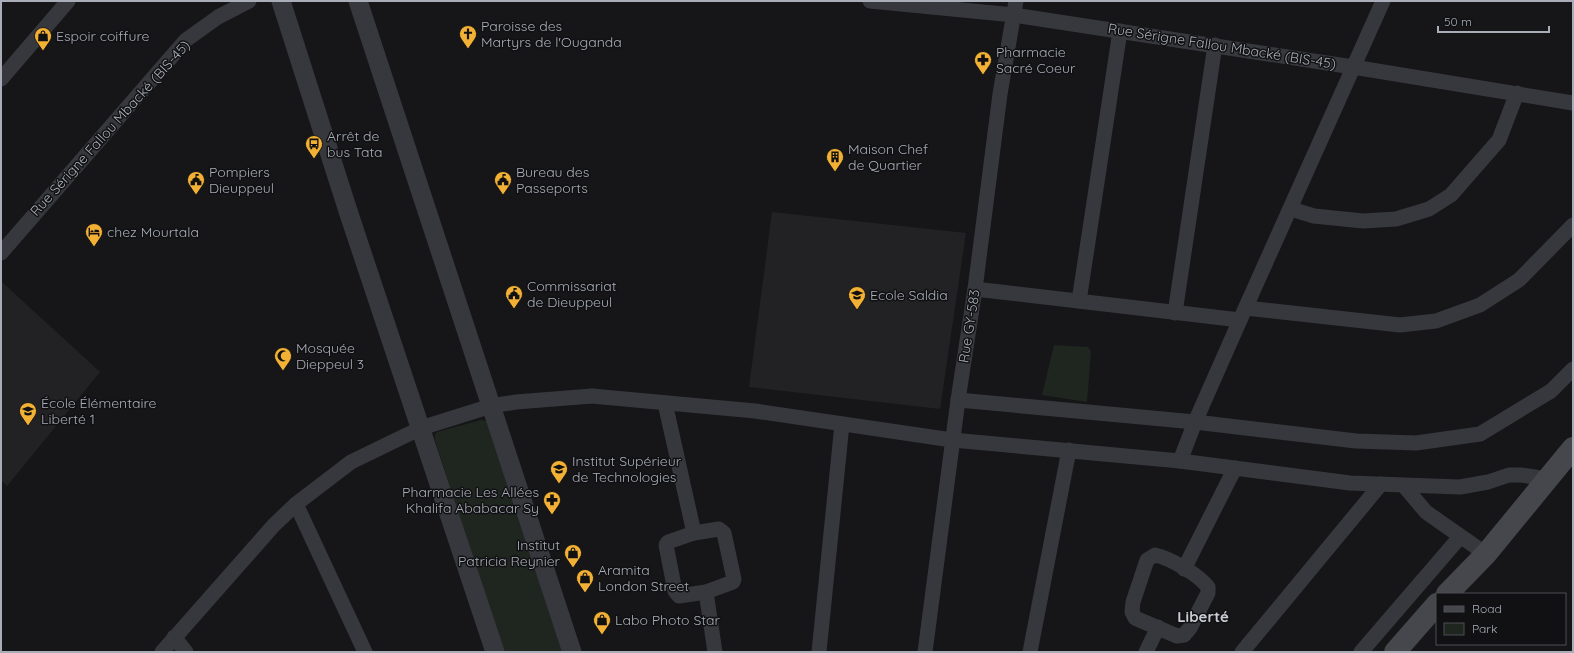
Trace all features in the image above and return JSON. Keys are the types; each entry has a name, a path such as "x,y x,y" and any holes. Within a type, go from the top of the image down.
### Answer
{"main road":[{"path":"1448,593 1486,554 1573,448"},
{"path":"1396,652 1436,605"}],"street":[{"path":"1,79 68,1"},
{"name":"Rue Sérigne Fallou Mbacké (BIS-45)","path":"1,253 186,40 218,17 249,1"},
{"path":"281,1 349,214 495,652"},
{"path":"358,1 572,652"},
{"name":"Rue Sérigne Fallou Mbacké (BIS-45)","path":"870,1 1015,8 1120,30 1517,93 1572,99"},
{"path":"1180,461 1195,422 1383,1"},
{"name":"Rue GY-583","path":"925,652 952,440 976,289 1000,94 1015,8"},
{"path":"1078,301 1120,30"},
{"path":"1175,313 1215,45"},
{"path":"1290,209 1314,216 1363,221 1396,219 1429,209 1451,195 1499,140 1517,93"},
{"path":"976,289 1175,313 1243,314 1400,325 1436,321 1480,305 1519,280 1573,225"},
{"path":"958,400 1195,422 1356,441 1416,444 1480,434 1551,391 1573,368"},
{"path":"162,652 274,525 296,504 350,462 421,428 490,406 516,402 592,396 755,411 952,440 1180,461 1350,483 1460,487 1488,482 1509,475 1547,478"},
{"path":"665,403 694,533"},
{"path":"819,652 842,424"},
{"path":"1030,652 1069,450"},
{"path":"1184,569 1235,468"},
{"path":"1242,652 1381,484"},
{"path":"1404,486 1426,512 1486,554"},
{"path":"296,504 365,652"},
{"path":"719,529 724,533 734,579 731,584 706,592 680,596 675,592 666,545 671,540 694,533 719,529"},
{"path":"1361,652 1460,537"},
{"path":"1155,555 1163,557 1204,581 1208,587 1208,593 1190,628 1184,635 1177,636 1158,627 1135,618 1132,612 1133,602 1147,560 1155,555"},
{"path":"706,592 715,652"},
{"path":"1146,652 1158,627"},
{"path":"174,637 186,652"}],"shaded area":[{"name":"Ecole Saldia","path":"772,212 966,233 940,409 749,387"},
{"name":"École Élémentaire Liberté 1","path":"2,282 100,372 7,486 1,480"}],"green space":[{"path":"1054,345 1088,347 1091,352 1087,402 1042,395"},
{"path":"481,420 487,421 565,652 503,652 435,440 435,435 437,432"}],"place":[{"name":"Paroisse des Martyrs de l'Ouganda","path":"468,49"},
{"name":"Espoir coiffure","path":"43,51"},
{"name":"Pharmacie Sacré Coeur","path":"983,75"},
{"name":"Arrêt de bus Tata","path":"314,159"},
{"name":"Maison Chef de Quartier","path":"835,172"},
{"name":"Pompiers Dieuppeul","path":"196,195"},
{"name":"Bureau des Passeports","path":"503,195"},
{"name":"chez Mourtala","path":"94,247"},
{"name":"Commissariat de Dieuppeul","path":"514,309"},
{"name":"Ecole Saldia","path":"857,310"},
{"name":"Mosquée Dieppeul 3","path":"283,371"},
{"name":"École Élémentaire Liberté 1","path":"28,426"},
{"name":"Institut Supérieur de Technologies","path":"559,484"},
{"name":"Pharmacie Les Allées Khalifa Ababacar Sy","path":"552,515"},
{"name":"Institut Patricia Reynier","path":"573,568"},
{"name":"Aramita London Street","path":"585,593"},
{"name":"Labo Photo Star","path":"602,635"}],"district":[{"name":"Liberté","path":"1203,616"}]}
